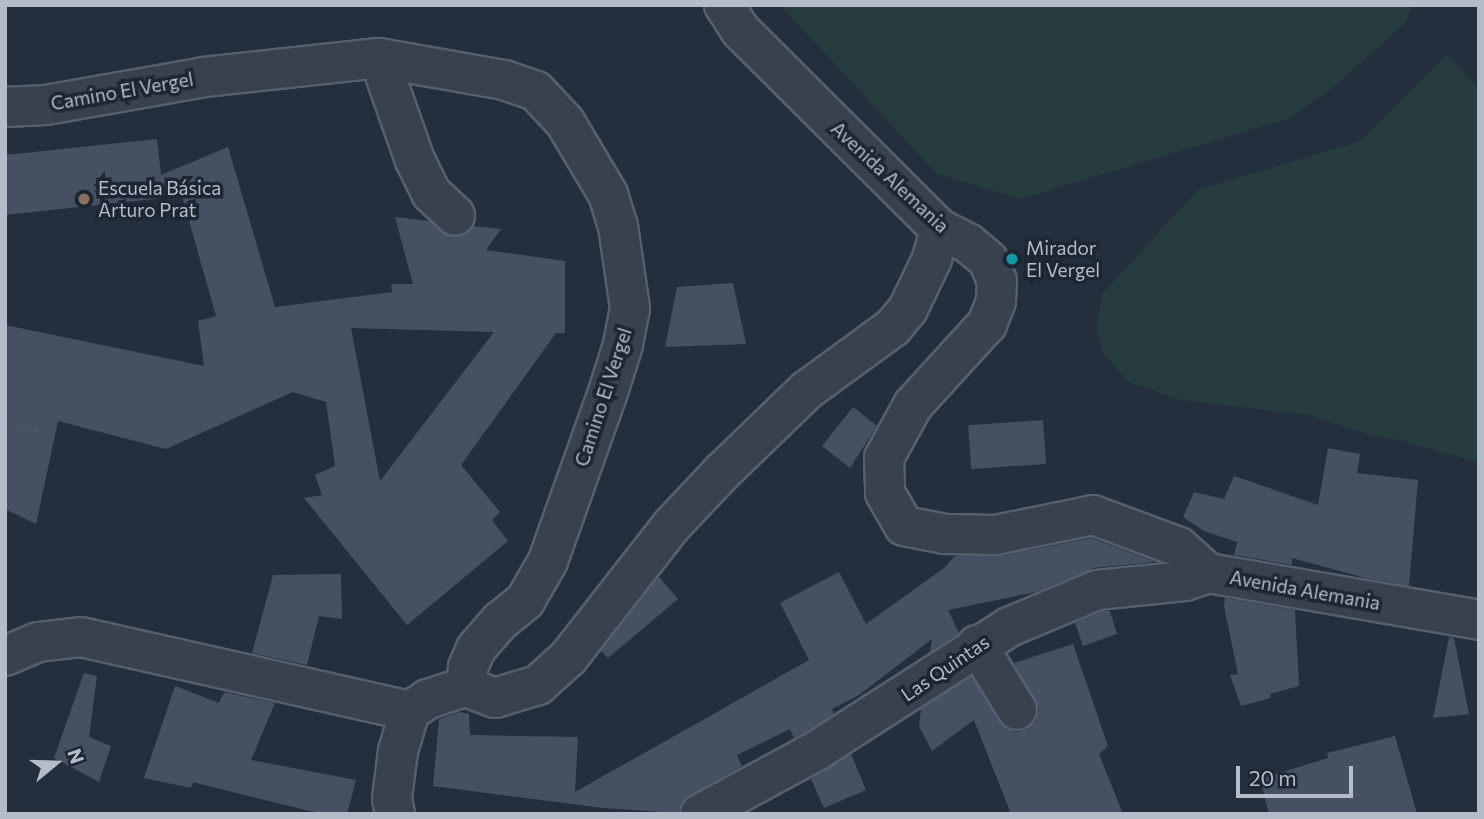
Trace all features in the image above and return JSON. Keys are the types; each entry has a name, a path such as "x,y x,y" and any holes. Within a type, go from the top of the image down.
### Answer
{"street":[{"name":"Avenida Alemania","path":"724,5 740,30 940,229 969,244 988,260 997,281 996,302 987,324 913,405 884,457 884,493 904,526 945,534 995,535 1093,515 1179,547 1208,573 1479,620"},
{"path":"379,58 415,160 432,193 455,215"},
{"name":"Camino El Vergel","path":"5,107 46,105 204,77 379,58 504,80 536,91 565,122 608,194 626,266 629,308 623,345 548,561 525,601 499,621 476,649 468,667 466,687"},
{"path":"395,814 392,798 398,751 410,711 428,699 466,687 495,698 538,685 568,658 672,525 722,472 807,390 893,327 908,309 932,259 940,229"},
{"name":"Las Quintas","path":"700,814 816,751 898,700 977,645 1009,627 1097,590 1185,581 1208,573"},
{"path":"5,656 38,642 81,637 410,711"},
{"path":"977,645 1017,710"}],"path":[{"path":"5,422 39,431"}],"green space":[{"path":"780,5 1413,5 1406,22 1335,86 1290,118 1020,199 936,173"},
{"path":"1447,55 1479,88 1479,463 1399,440 1373,436 1308,415 1181,400 1128,382 1103,352 1097,330 1102,294 1198,190 1360,141"}],"building":[{"path":"157,139 161,175 228,147 275,307 392,292 391,284 413,284 395,217 429,221 451,236 462,236 473,226 501,229 486,250 565,261 565,333 556,333 461,465 500,512 492,520 508,541 407,625 304,498 322,495 315,475 335,466 326,402 293,392 166,449 58,421 36,524 5,509 5,325 204,366 198,321 216,316 182,196 5,215 5,155","holes":["351,328 494,332 380,481"]},
{"path":"733,283 746,344 665,347 677,287"},
{"path":"853,407 877,426 850,468 822,446"},
{"path":"1043,420 1046,464 971,469 968,425"},
{"path":"1328,448 1360,454 1357,473 1418,480 1409,586 1365,578 1292,558 1292,565 1234,555 1237,542 1204,531 1183,517 1194,492 1224,499 1234,476 1318,505"},
{"path":"1091,538 1156,562 1094,568 1036,592 948,610 959,633 930,652 932,639 859,695 832,709 834,714 805,732 794,738 790,729 737,755 742,766 690,795 681,803 678,813 604,808 433,786 439,719 459,712 469,714 470,735 578,737 575,792 809,660 780,603 839,572 866,624 944,568 955,556 999,556"},
{"path":"341,574 342,619 319,616 307,665 252,653 273,575"},
{"path":"659,577 678,599 608,658 601,651"},
{"path":"1225,598 1295,610 1299,686 1270,694 1271,698 1241,706 1230,675 1238,674 1224,606"},
{"path":"1102,611 1110,611 1117,634 1083,646 1075,623"},
{"path":"1449,637 1454,638 1469,714 1433,718"},
{"path":"1073,644 1108,746 1099,754 1123,814 1011,814 974,720 932,751 919,726 921,709 971,677 1006,729 1017,732 1028,729 1036,721 1039,709 1014,663"},
{"path":"84,673 97,676 89,737 111,746 99,782 54,758"},
{"path":"175,686 219,703 224,692 275,703 251,760 356,780 347,814 322,814 193,782 191,788 144,778"},
{"path":"1395,736 1417,814 1269,814 1260,779 1328,758 1327,753"},
{"path":"851,754 866,790 824,808 811,779"}],"place":[{"name":"Escuela Básica Arturo Prat","path":"84,199"},
{"name":"Mirador El Vergel","path":"1012,259"}]}
